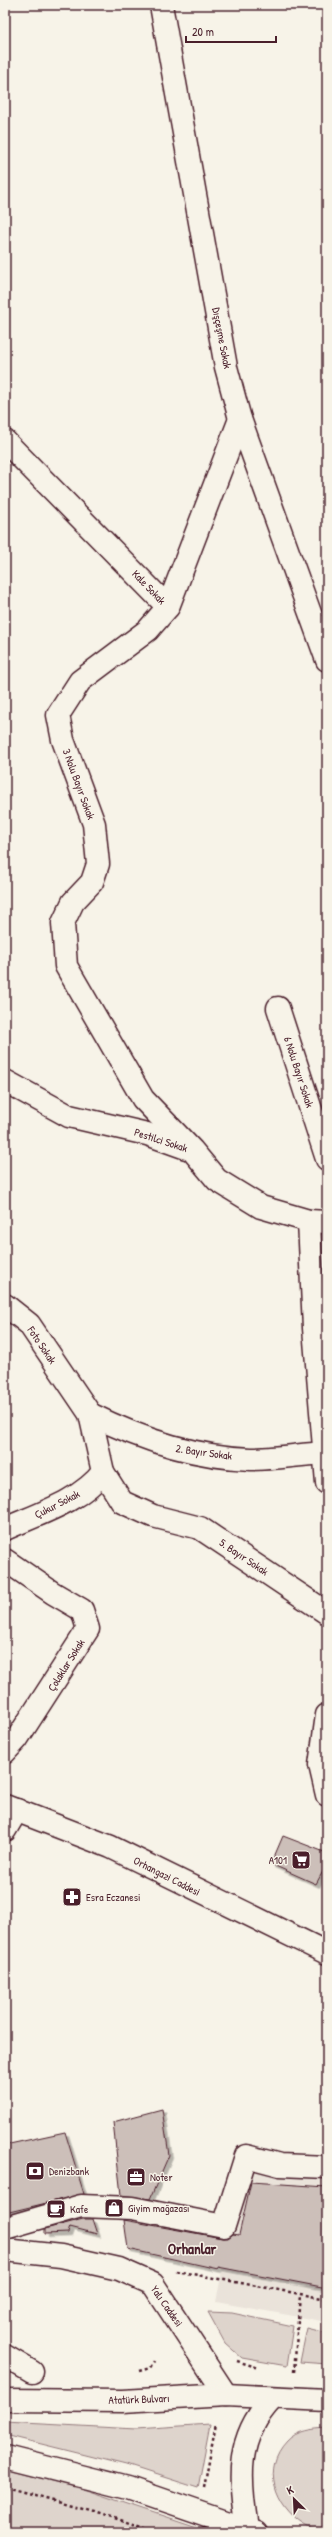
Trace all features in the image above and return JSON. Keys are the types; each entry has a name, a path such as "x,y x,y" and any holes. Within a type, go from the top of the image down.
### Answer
{"street":[{"name":"Dışçeşme Sokak","path":"161,5 226,366 240,419 327,660"},
{"name":"Kale Sokak","path":"5,441 168,607 240,419"},
{"name":"3 Nolu Bayır Sokak","path":"168,607 148,630 80,681 66,699 58,715 64,740 94,824 98,864 92,882 73,902 63,923 66,966 110,1046 143,1099 192,1150"},
{"name":"6 Nolu Bayır Sokak","path":"278,1008 327,1159"},
{"name":"Pestilci Sokak","path":"5,1081 69,1116 147,1134 192,1150 217,1180 261,1207 318,1222"},
{"path":"318,1222 314,1328 326,1453 327,1483"},
{"name":"Foto Sokak","path":"5,1305 29,1324 90,1414"},
{"path":"90,1414 104,1472"},
{"name":"2. Bayır Sokak","path":"90,1414 125,1432 174,1449 251,1459 326,1453"},
{"name":"5. Bayır Sokak","path":"104,1472 122,1502 153,1516 200,1528 327,1613"},
{"name":"Çukur Sokak","path":"5,1529 53,1507 93,1485 104,1472"},
{"name":"Çolaklar Sokak","path":"5,1560 53,1593 82,1610 88,1629 17,1739 5,1752"},
{"path":"327,1715 320,1765 327,1795"},
{"path":"5,1830 11,1808"},
{"name":"Orhangazi Caddesi","path":"11,1808 111,1847 327,1952"},
{"path":"5,2228 81,2206 132,2208 224,2226 246,2156 280,2165 327,2167"},
{"name":"Yalı Caddesi","path":"5,2250 61,2256 119,2269 153,2284 226,2395"},
{"path":"5,2356 32,2372"},
{"name":"Atatürk Bulvarı","path":"5,2400 122,2401 226,2395 327,2400"},
{"path":"252,2530 241,2491 241,2469 243,2456 252,2423 273,2398"},
{"path":"5,2457 128,2488 252,2530"}],"path":[{"path":"170,2270 327,2299"},
{"path":"294,2372 300,2295"},
{"path":"231,2358 243,2364 267,2370"},
{"path":"287,2371 301,2372"},
{"path":"204,2488 217,2417"},
{"path":"5,2487 94,2511 156,2532"}],"shaded area":[{"path":"243,2163 327,2178 327,2322 216,2302"},
{"path":"208,2312 232,2313 293,2326 287,2366 242,2358 225,2343"},
{"path":"307,2328 327,2333 327,2364 300,2362"},
{"path":"5,2422 136,2429 210,2424 198,2488 126,2465 5,2435"},
{"path":"327,2428 327,2532 324,2532 304,2525 285,2508 279,2498 273,2475 279,2452 291,2437 300,2432"},
{"path":"5,2469 86,2490 211,2532 5,2532"}],"building":[{"path":"283,1836 327,1853 327,1864 316,1884 271,1864"},
{"path":"162,2109 169,2155 150,2199 121,2195 113,2122"},
{"path":"65,2132 84,2194 5,2213 5,2145"},
{"path":"251,2182 327,2187 327,2288 218,2267 218,2269 128,2249 124,2220 222,2238 228,2238 233,2234 239,2235"},
{"path":"83,2219 92,2219 97,2234 70,2227 68,2233 45,2234 45,2229"}],"place":[{"name":"A101","path":"301,1860"},
{"name":"Esra Eczanesi","path":"72,1897"},
{"name":"Denizbank","path":"35,2171"},
{"name":"Noter","path":"136,2177"},
{"name":"Giyim mağazası","path":"114,2208"},
{"name":"Kafe","path":"56,2209"}],"district":[{"name":"Orhanlar","path":"192,2249"}]}
